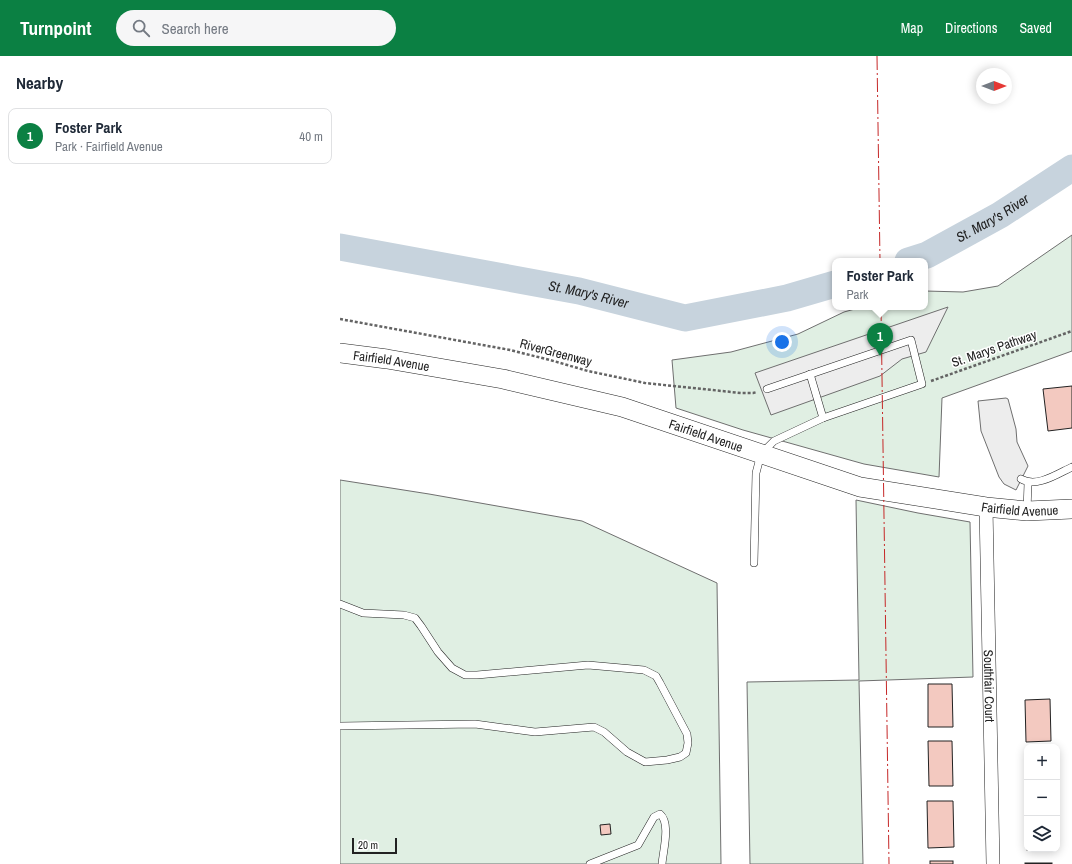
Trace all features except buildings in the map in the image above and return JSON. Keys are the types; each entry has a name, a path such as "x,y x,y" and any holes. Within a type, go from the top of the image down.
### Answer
{"main road":[{"name":"Fairfield Avenue","path":"340,353 387,359 504,379 622,407 860,487 986,507 1027,511 1072,508"}],"street":[{"name":"Southfair Court","path":"986,507 993,864"}],"lane":[{"path":"754,563 756,474 762,454 774,441 823,418 922,384 911,340 767,389"},
{"path":"810,374 823,418"},
{"path":"1027,511 1024,481 1039,482 1072,467"},
{"path":"340,604 363,613 404,615 414,618 445,661 455,670 465,675 588,665 644,670 656,676 687,734 688,743 686,753 680,757 645,762 627,752 604,732 594,727 535,732 475,724 340,726"},
{"path":"590,864 638,845 654,817 660,814 664,818 666,829 662,864"}],"path":[{"name":"RiverGreenway","path":"340,319 510,350 588,371 645,383 741,393 753,393 767,389"},
{"name":"St. Marys Pathway","path":"922,384 1072,331"}],"green space":[{"path":"1072,235 1072,351 942,398 939,477 864,464 743,430 676,408 672,360 731,352 798,334 851,310 928,310 928,291 963,292 998,286"},
{"path":"340,480 582,521 717,583 721,864 340,864"},
{"path":"856,500 970,522 973,677 859,681 863,864 750,864 747,682 859,680"}],"shaded area":[{"path":"948,307 926,352 902,359 880,376 771,415 755,373"},
{"path":"1008,399 1016,429 1017,442 1028,466 1016,490 1004,484 999,477 981,431 978,401"}],"waterway":[{"name":"St. Mary's River","path":"918,258 927,255 1000,215 1072,168"},
{"name":"St. Mary's River","path":"340,247 579,291 685,318 787,298 832,285"}],"power":[{"path":"877,56 880,258"},
{"path":"881,310 889,864"}],"place":[{"name":"Foster Park","path":"880,356"}]}
